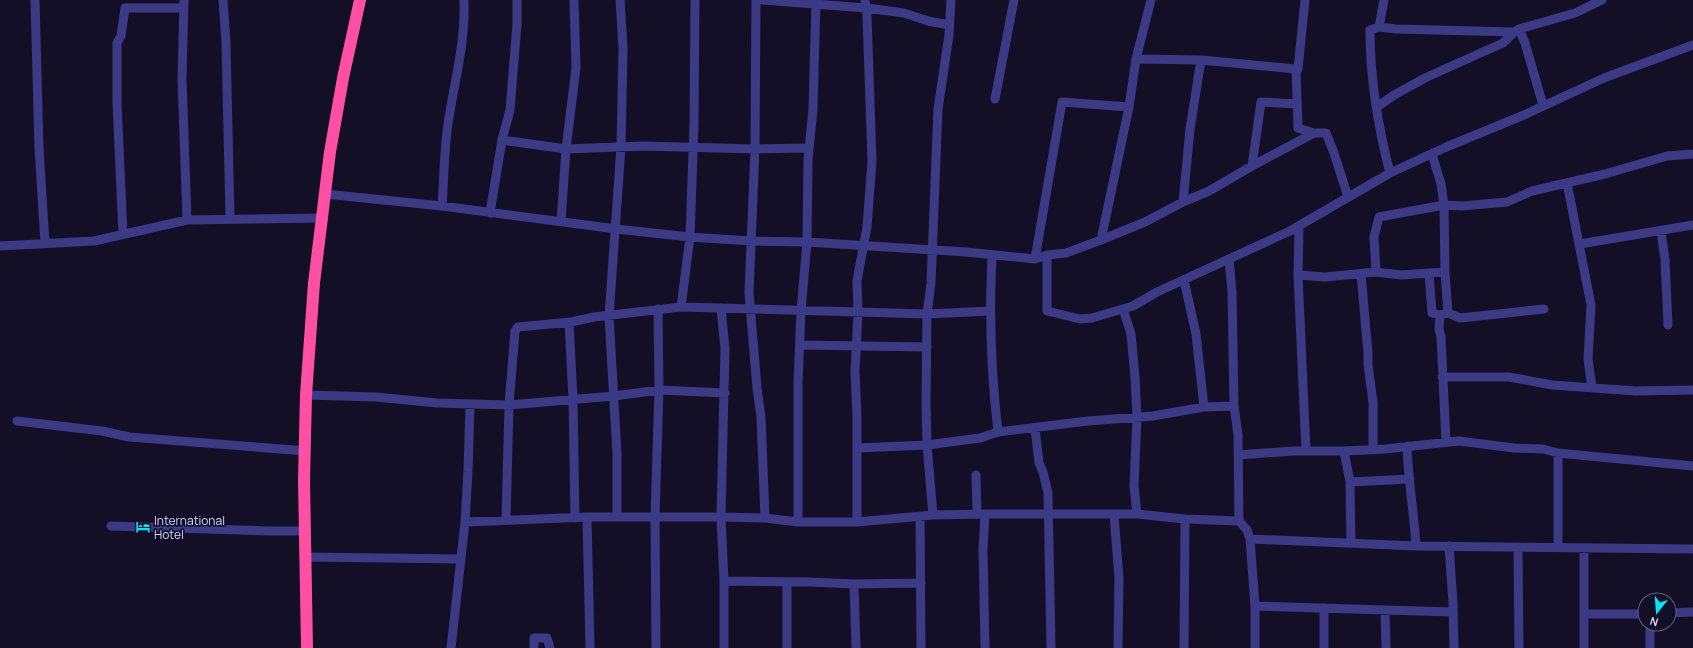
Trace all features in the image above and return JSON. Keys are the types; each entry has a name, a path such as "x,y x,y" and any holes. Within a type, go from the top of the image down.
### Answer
{"highway":[{"path":"307,648 304,480 306,451 306,395 314,283 330,152 343,78 360,0"}],"street":[{"path":"35,0 39,148 45,243"},
{"path":"223,0 226,51 230,218"},
{"path":"442,206 448,124 460,60 465,22 464,0"},
{"path":"490,213 502,140 510,103 517,24 517,0"},
{"path":"561,221 566,149 570,127 576,68 574,0"},
{"path":"617,518 617,454 609,316 622,147 623,48 620,0"},
{"path":"681,306 690,236 695,0"},
{"path":"756,0 755,148 749,293 761,417 765,518"},
{"path":"763,0 865,4 904,13 928,21 949,25"},
{"path":"933,515 927,445 927,314 932,250 938,109 951,0"},
{"path":"996,99 1014,0"},
{"path":"1101,240 1129,107 1136,59 1150,0"},
{"path":"1305,0 1298,69 1296,69 1298,128 1314,133 1326,133 1348,197"},
{"path":"1379,27 1384,0"},
{"path":"1390,174 1380,128 1370,60 1370,30 1379,27 1396,29 1517,30 1576,13 1602,0"},
{"path":"798,522 798,383 801,346 801,311 807,242 809,148 813,109 815,2"},
{"path":"123,235 117,103 117,43 121,36 125,8 184,4 182,87 187,220"},
{"path":"857,522 857,416 855,371 858,313 857,281 867,227 872,161 865,4"},
{"path":"1517,30 1525,43 1542,105"},
{"path":"1377,107 1394,95 1427,77 1503,44 1517,30"},
{"path":"1047,255 1047,311 1080,319 1092,318 1133,306 1157,292 1299,226 1390,174 1432,154 1524,115 1542,105 1604,78 1693,45"},
{"path":"1136,59 1201,60 1296,69"},
{"path":"1183,202 1190,128 1201,60"},
{"path":"1035,259 1062,102 1129,107"},
{"path":"1252,166 1261,102 1297,104"},
{"path":"326,194 442,206 616,229 690,236 751,241 807,242 932,250 1035,259 1047,255 1066,253 1145,222 1183,202 1209,191 1314,133"},
{"path":"502,140 566,149 622,147 809,148"},
{"path":"1432,154 1441,184 1444,205 1444,314 1439,329 1446,442"},
{"path":"1376,272 1374,237 1379,217 1444,205 1462,206 1507,202 1532,191 1605,174 1667,156 1693,154"},
{"path":"1567,183 1591,306 1588,359 1592,388"},
{"path":"0,246 94,241 123,235 149,227 187,220 230,218 321,218"},
{"path":"1580,244 1693,225"},
{"path":"1299,226 1298,275 1306,451"},
{"path":"1661,231 1665,260 1668,325"},
{"path":"992,255 990,311 992,383 998,432"},
{"path":"1229,259 1232,292 1234,406 1238,435 1239,521 1247,530 1250,539 1255,606 1255,648"},
{"path":"1298,275 1325,277 1376,272 1401,275 1445,272"},
{"path":"1428,273 1432,312 1460,318 1544,309"},
{"path":"1361,274 1368,365 1373,402 1373,449"},
{"path":"1184,280 1196,334 1204,407"},
{"path":"506,520 509,405 516,331 518,327 569,322 681,306 858,313 927,314 990,311"},
{"path":"720,308 724,349 725,393 722,517 724,648"},
{"path":"1123,309 1131,334 1137,417 1134,486 1137,514"},
{"path":"656,648 655,517 659,390 658,310"},
{"path":"569,322 573,399 574,518"},
{"path":"801,346 927,347"},
{"path":"1442,377 1509,377 1552,385 1636,391 1693,390"},
{"path":"306,395 376,397 470,404 509,405 614,396 659,390 725,393"},
{"path":"451,648 457,602 468,472 470,404"},
{"path":"857,448 927,445 980,438 998,432 1189,411 1204,407 1234,406"},
{"path":"17,420 102,431 129,437 306,451"},
{"path":"1035,428 1039,463 1043,472 1048,493 1051,648"},
{"path":"1238,455 1306,451 1344,451 1459,441 1693,466"},
{"path":"1407,446 1407,464 1410,479 1416,546"},
{"path":"1344,451 1350,482 1352,543"},
{"path":"1558,452 1558,547"},
{"path":"976,475 981,514 983,549 985,648"},
{"path":"1350,482 1410,479"},
{"path":"464,522 586,517 722,517 765,518 798,522 857,522 933,515 981,514 1137,514 1185,519 1239,521"},
{"path":"1114,515 1119,578 1118,648"},
{"path":"586,517 590,648"},
{"path":"920,517 921,648"},
{"path":"1184,648 1185,519"},
{"path":"111,526 306,531"},
{"path":"1250,539 1416,546 1693,549"},
{"path":"1449,546 1454,648"},
{"path":"1518,547 1519,648"},
{"path":"1584,548 1584,648"},
{"path":"305,558 460,559"},
{"path":"724,581 854,584 921,583"},
{"path":"787,582 787,648"},
{"path":"854,584 856,648"},
{"path":"1255,606 1452,612"},
{"path":"1324,608 1324,648"},
{"path":"1385,610 1386,648"},
{"path":"1677,613 1693,612"},
{"path":"1584,614 1637,614"},
{"path":"1650,632 1650,648"},
{"path":"534,648 534,638 547,638 550,648"}],"place":[{"name":"International Hotel","path":"143,527"}]}
